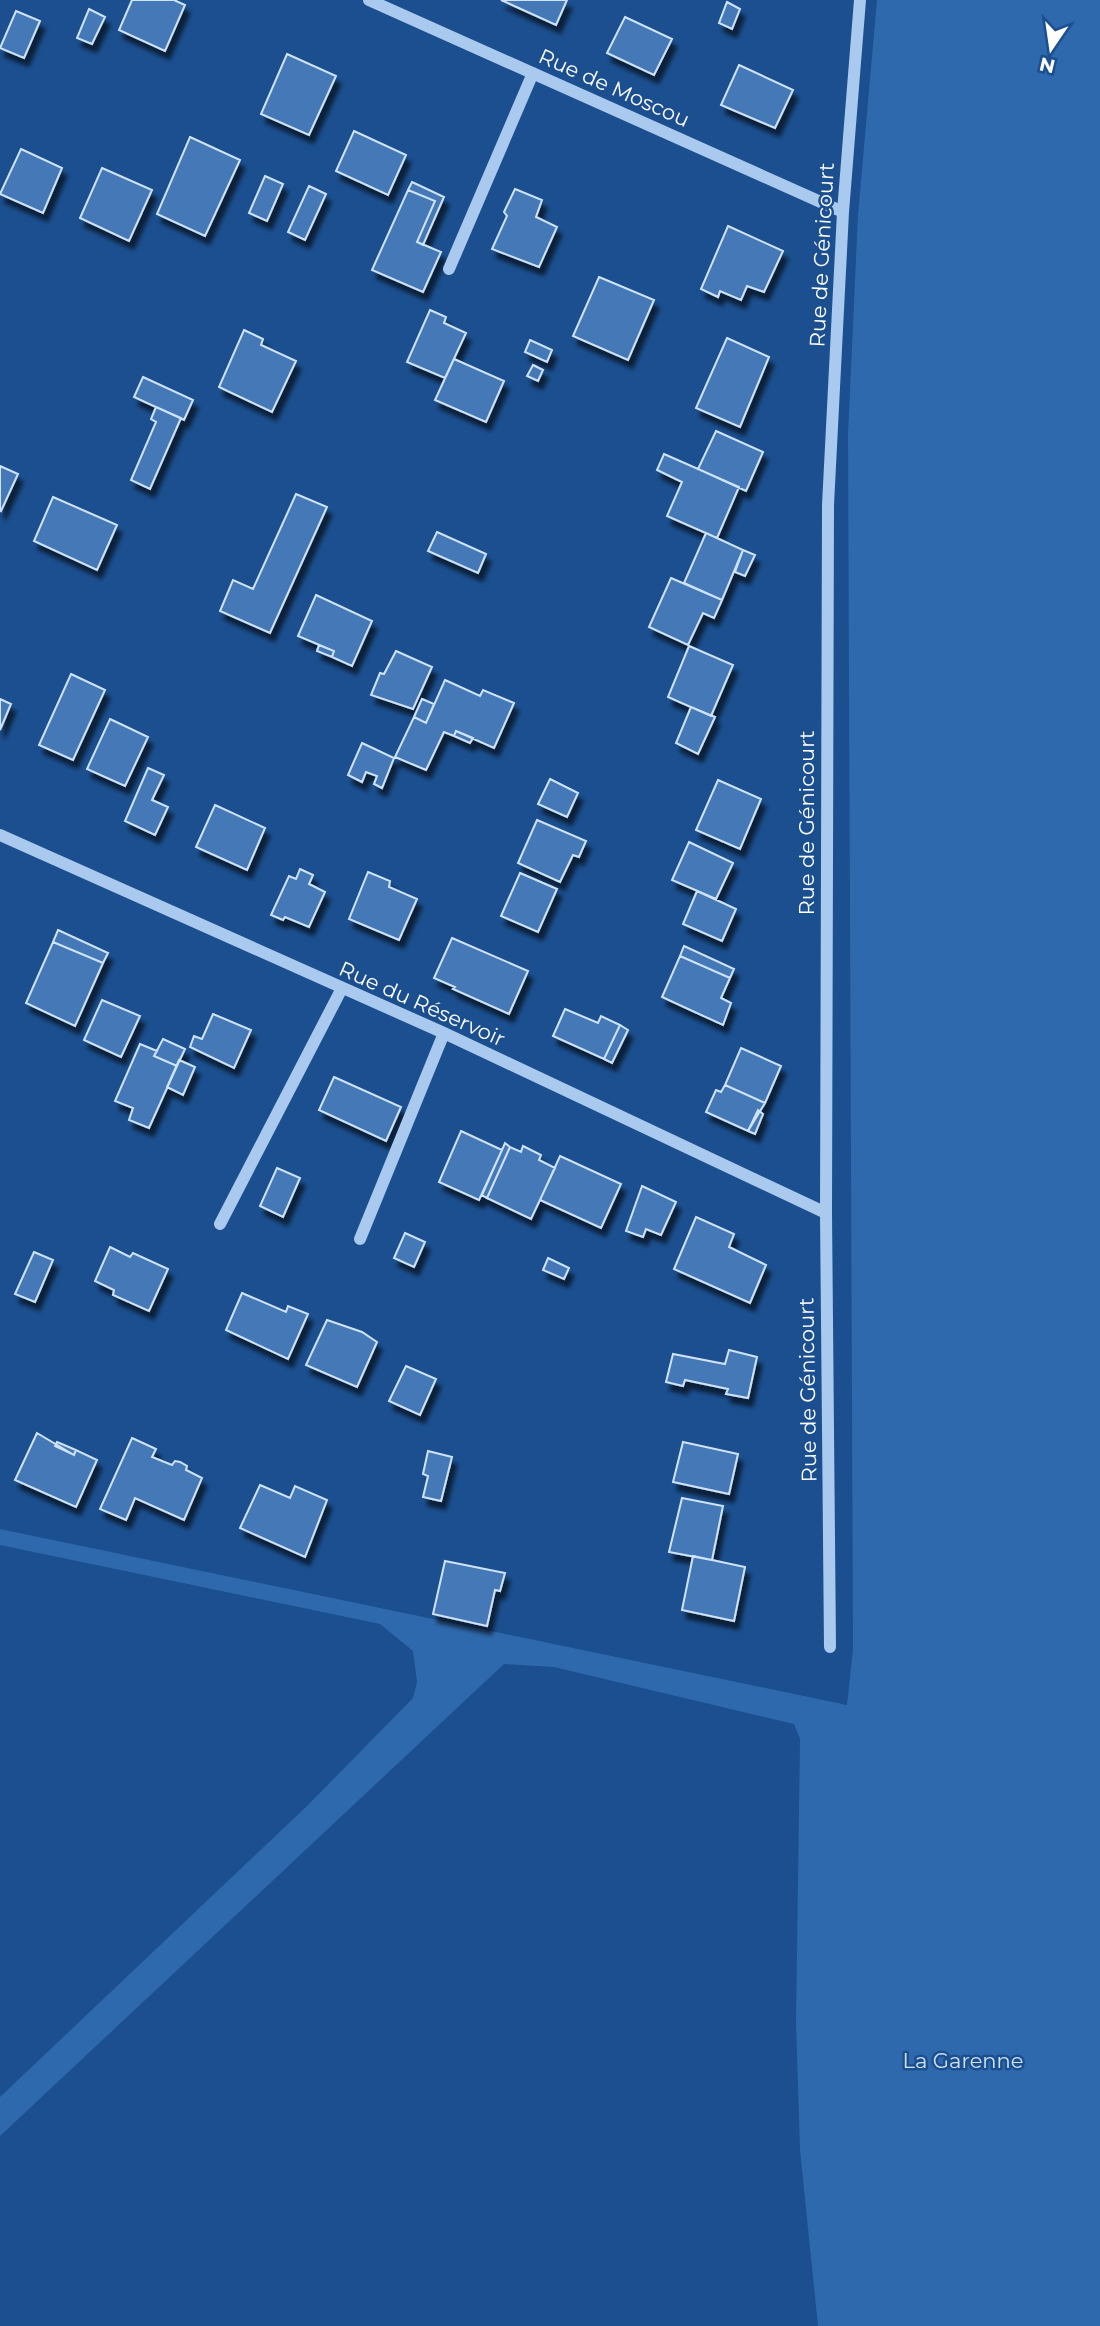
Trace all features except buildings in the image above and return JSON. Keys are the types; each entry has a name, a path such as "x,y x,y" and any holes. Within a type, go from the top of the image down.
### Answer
{"street":[{"name":"Rue de Moscou","path":"369,0 843,212"},
{"name":"Rue de Génicourt","path":"830,1647 826,1213 828,505 843,212 860,0"},
{"path":"449,269 533,73"},
{"name":"Rue du Réservoir","path":"0,835 341,990 443,1033 826,1213"},
{"path":"220,1224 341,990"},
{"path":"360,1239 443,1033"}],"green space":[{"name":"La Garenne","path":"877,0 1100,0 1100,2326 818,2326 800,2150 796,2023 800,1739 794,1724 554,1667 504,1664 0,2136 0,2097 308,1805 413,1698 417,1682 413,1651 380,1624 0,1545 0,1529 847,1705 853,1649 848,435 858,215"}]}
